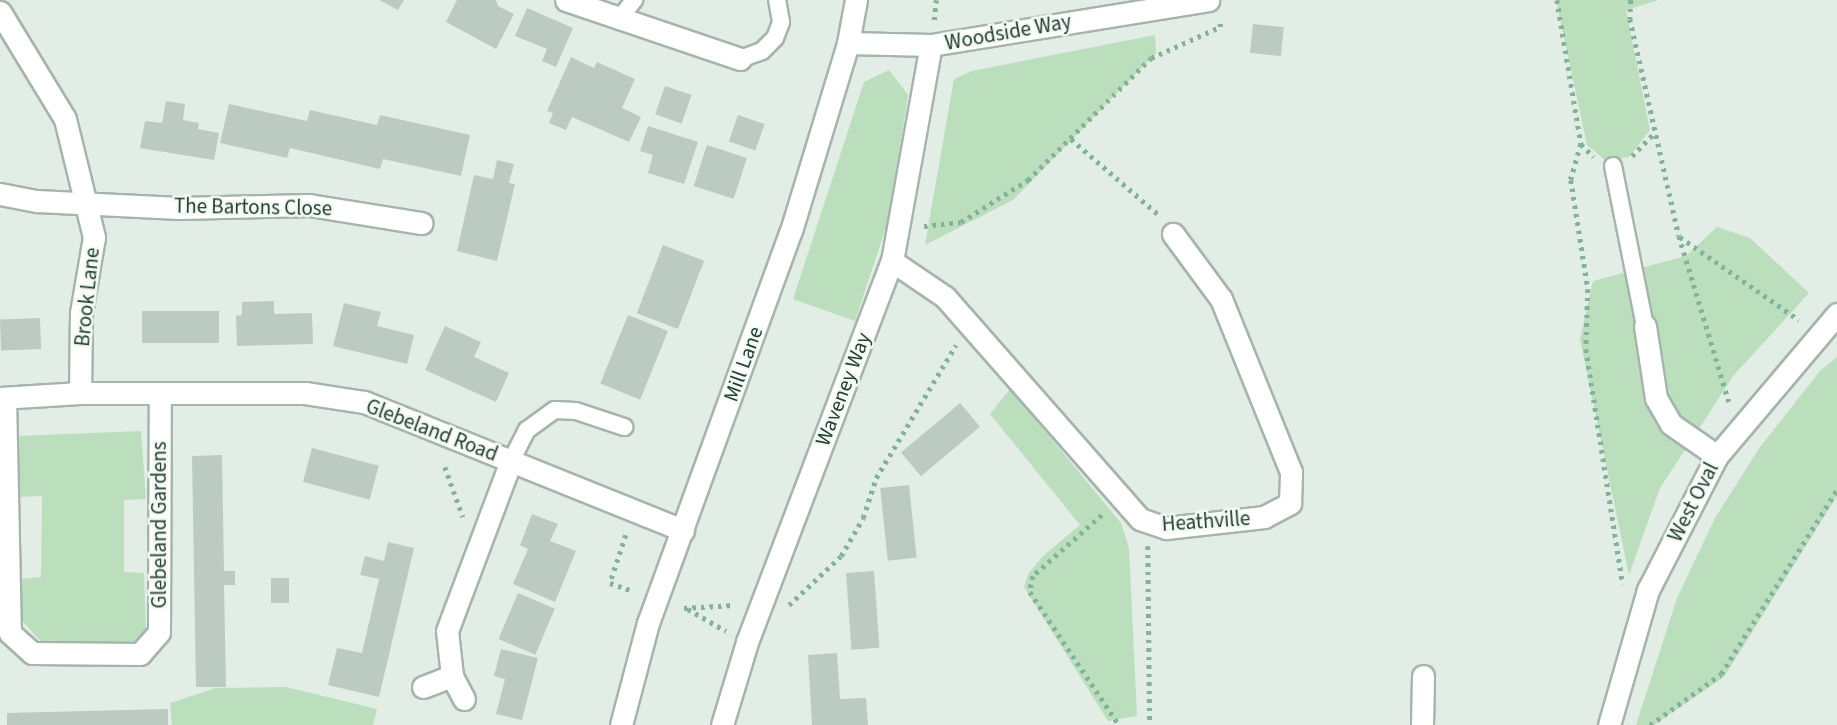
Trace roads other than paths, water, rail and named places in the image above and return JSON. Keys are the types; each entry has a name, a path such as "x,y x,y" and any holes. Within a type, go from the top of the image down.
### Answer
{"street":[{"path":"566,0 740,59"},
{"name":"Mill Lane","path":"621,725 648,623 791,231 848,43 856,0"},
{"name":"Woodside Way","path":"848,43 931,45 1214,7"},
{"name":"Brook Lane","path":"0,12 65,120 94,237 81,313 80,393"},
{"name":"Waveney Way","path":"722,725 747,642 892,261 931,45"},
{"path":"0,194 83,201"},
{"name":"The Bartons Close","path":"83,201 179,208 309,205 422,223"},
{"name":"Heathville","path":"892,261 945,297 1148,524 1166,528 1264,517 1290,503 1291,472 1221,299 1173,234"},
{"name":"West Oval","path":"1609,725 1648,590 1717,456 1816,332 1837,314"},
{"path":"1645,326 1656,398 1671,424 1717,456"},
{"name":"Glebeland Road","path":"3,398 80,393 305,393 364,402 683,530"},
{"name":"Glebeland Gardens","path":"3,398 10,633 32,653 140,654 159,632 160,394"},
{"path":"464,699 452,676 447,631 511,461"},
{"path":"423,687 452,676"},
{"path":"1422,725 1423,676"}],"lane":[{"path":"620,18 634,0"},
{"path":"740,59 762,51 775,38 780,22 777,0"},
{"path":"1614,166 1645,326"},
{"path":"511,461 527,430 555,410 576,411 624,427"}]}
